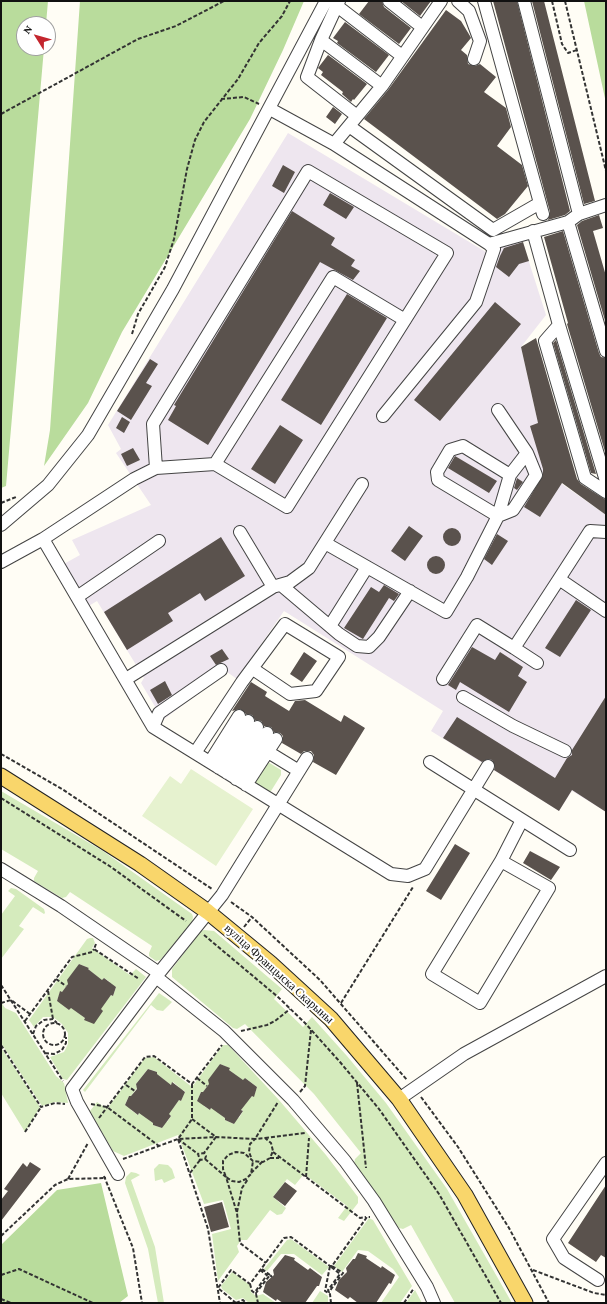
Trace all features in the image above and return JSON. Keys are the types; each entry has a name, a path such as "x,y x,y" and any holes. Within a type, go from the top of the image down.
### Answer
{"main road":[{"name":"вуліца Францыска Скарыны","path":"1,776 140,864 208,912 270,963 331,1019 399,1100 465,1195 525,1303"}],"street":[{"path":"389,1 422,27"},
{"path":"334,144 382,86 441,1"},
{"path":"458,1 469,11 480,41 474,59"},
{"path":"349,126 494,230 541,209 484,1"},
{"path":"524,1 579,214"},
{"path":"334,3 402,56"},
{"path":"334,3 307,77 357,116"},
{"path":"1,525 48,485 88,435 173,289 270,109 334,3"},
{"path":"321,40 382,86"},
{"path":"270,109 334,144 489,244 494,249 476,302 383,416"},
{"path":"1,562 43,539 134,479 156,468 215,464 287,507 448,253 308,171 153,424 156,468"},
{"path":"489,244 568,222 579,214 606,205"},
{"path":"568,222 606,351"},
{"path":"534,231 559,325 606,481"},
{"path":"215,464 333,277 405,320"},
{"path":"559,325 545,341 585,478 606,492"},
{"path":"498,410 527,453 536,475 513,510 498,516"},
{"path":"498,516 438,480 437,472 450,450 463,446 510,475"},
{"path":"325,543 446,612 467,577 498,516 510,475 527,453"},
{"path":"126,679 277,586 290,582 309,568 362,484"},
{"path":"514,648 590,531 606,532"},
{"path":"240,532 277,586 357,646 369,647 379,637 410,591"},
{"path":"43,539 153,727 391,874 408,876 425,869 488,766"},
{"path":"77,597 159,541"},
{"path":"330,626 367,567"},
{"path":"559,580 606,611"},
{"path":"195,752 242,682 285,624 339,657 316,691 290,694 253,669"},
{"path":"443,679 477,625 538,663"},
{"path":"153,727 159,713 221,670"},
{"path":"463,697 513,726 565,751"},
{"path":"228,773 257,727"},
{"path":"228,773 257,727"},
{"path":"257,727 268,752 299,771"},
{"path":"228,773 268,752"},
{"path":"118,1164 77,1102 72,1090 155,978 222,895 307,758"},
{"path":"430,762 570,850"},
{"path":"501,861 549,888 480,1003 432,974 501,861 522,820"},
{"path":"1,869 61,906 229,1036 293,1100 345,1161 374,1201 427,1287 434,1303"},
{"path":"399,1100 464,1054 606,976"},
{"path":"598,1280 564,1258 553,1239 606,1163"}],"path":[{"path":"1,114 138,38 176,26 224,1"},
{"path":"131,336 138,314 165,267 174,239 187,169 195,140 204,122 238,79 259,43 282,16 290,1"},
{"path":"552,1 562,44 568,53 577,50"},
{"path":"565,1 606,171"},
{"path":"221,99 244,97 270,109"},
{"path":"1,754 69,793 207,885"},
{"path":"1,798 111,867 195,928 225,951 312,1030 379,1109 439,1194 501,1303"},
{"path":"341,1003 425,869"},
{"path":"24,1021 72,957 92,952 98,940"},
{"path":"94,949 145,983 155,978"},
{"path":"56,979 66,986"},
{"path":"1,985 65,1082"},
{"path":"48,990 53,1020"},
{"path":"11,1000 30,1014"},
{"path":"1,1003 11,1000"},
{"path":"178,1139 192,1119 192,1084 229,1036 255,1026 267,1025 275,1021 290,1009"},
{"path":"33,1034 36,1026 44,1020 53,1020 58,1023 66,1034 66,1043 62,1050 54,1054 44,1052"},
{"path":"58,1023 50,1024 44,1030 44,1038 48,1044 56,1046 63,1042 66,1034"},
{"path":"306,1086 312,1030"},
{"path":"1,1045 41,1106"},
{"path":"94,1124 126,1084 144,1057 154,1056 192,1084"},
{"path":"197,1078 207,1086"},
{"path":"357,1082 366,1173"},
{"path":"126,1084 135,1091"},
{"path":"237,1214 242,1188 251,1174 253,1161 249,1152 250,1144 255,1139 280,1097"},
{"path":"25,1132 41,1106 55,1103 70,1104 77,1102 107,1106 159,1146"},
{"path":"192,1119 216,1137"},
{"path":"1,1236 55,1185 68,1179 105,1179 118,1164 178,1139 216,1137 255,1139 310,1132 306,1177"},
{"path":"198,1154 204,1153 216,1137"},
{"path":"265,1138 271,1143 273,1151 280,1158 360,1218 376,1217"},
{"path":"178,1139 198,1154 200,1160"},
{"path":"178,1139 208,1229 220,1303"},
{"path":"68,1179 89,1141 92,1147"},
{"path":"270,1158 273,1151"},
{"path":"251,1157 244,1153 236,1152 228,1155 224,1161 223,1169 237,1214 240,1243 266,1263"},
{"path":"204,1153 206,1156 205,1159 226,1177 232,1181 239,1182 246,1179 263,1162 270,1158 280,1158"},
{"path":"190,1173 200,1160 205,1159"},
{"path":"253,1161 263,1162"},
{"path":"103,1173 133,1248 142,1303"},
{"path":"330,1294 325,1291 331,1266 367,1217"},
{"path":"250,1284 284,1238 291,1237 344,1274 329,1292 328,1290 340,1274 331,1266"},
{"path":"1,1275 19,1269 93,1303"},
{"path":"261,1269 271,1276 256,1293 255,1292 267,1275 261,1269"},
{"path":"218,1288 231,1270 250,1284 252,1291 256,1294 258,1303"},
{"path":"532,1270 594,1293 606,1295"},
{"path":"331,1303 330,1294 337,1283"},
{"path":"404,1303 416,1285 419,1291"},
{"path":"218,1288 236,1303 243,1300 246,1303"},
{"path":"1,1299 11,1303"}],"shaded area":[{"path":"288,133 486,252 522,240 546,315 521,347 538,423 553,470 562,484 606,515 606,812 572,791 559,811 431,731 443,711 284,611 237,679 227,672 163,720 141,683 144,678 97,601 87,607 62,565 80,555 72,540 151,505 116,453 121,449 108,425"}],"green space":[{"path":"1,1 48,1 47,16 16,16 16,56 43,56 6,486 1,488"},
{"path":"80,1 304,1 283,50 250,119 122,332 88,403 44,466 50,430"},
{"path":"584,1 606,1 606,103"},
{"path":"268,762 281,770 281,775 271,791 265,791 254,785 252,781 264,763"},
{"path":"191,769 253,809 216,866 142,816 170,776 181,784"},
{"path":"1,791 103,851 192,914 192,923 160,960 156,961 149,956 152,946 70,892 66,897 62,898 34,881 38,871 1,849"},
{"path":"11,888 16,889 44,909 45,913 44,914 33,907 19,926 24,929 1,959 1,915 15,896 8,891"},
{"path":"201,931 214,931 282,989 274,999 303,1027 312,1017 386,1103 447,1189 512,1303 455,1303 411,1225 403,1229 399,1228 354,1163 355,1159 361,1153 314,1094 245,1024 237,1029 233,1028 172,977 172,969"},
{"path":"93,938 95,943 92,948 130,975 136,969 146,977 67,1080 63,1079 50,1057 64,1052 68,1044 68,1033 62,1024 53,1017 43,1017 34,1027 29,1020 87,939","holes":["79,964 89,968 88,969 102,981 104,978 110,982 109,984 116,987 113,996 111,995 100,1009 84,1020 85,1018 71,1007 69,1010 57,1001 60,992 62,992 69,983"]},
{"path":"159,993 172,1002 163,1011 157,1010 151,1005 85,1092 83,1090"},
{"path":"1,1002 5,1008 16,1013 56,1076 64,1083 68,1103 55,1102 42,1106 1,1043"},
{"path":"223,1045 228,1045 279,1100 326,1155 358,1197 358,1203 344,1221 338,1218 347,1206 304,1174 295,1185 287,1179 273,1197 286,1208 282,1214 277,1215 270,1210 247,1240 241,1240 237,1246 239,1252 218,1281 212,1234 231,1229 223,1200 204,1204 178,1135 124,1156 113,1151 90,1111 97,1102 107,1109 145,1058 154,1057 192,1087","holes":["220,1064 229,1068 229,1070 243,1081 245,1078 257,1087 254,1096 252,1096 241,1109 243,1111 239,1118 237,1117 234,1124 225,1120 225,1118 212,1107 210,1110 204,1106 204,1104 197,1101 201,1092 203,1092 210,1083","148,1069 157,1072 157,1074 170,1085 173,1082 179,1087 178,1089 185,1091 181,1101 179,1100 168,1114 171,1116 162,1128 153,1125 153,1123 140,1112 138,1115 131,1110 132,1108 125,1105 129,1096 131,1096 137,1088 136,1084"]},
{"path":"1,1047 40,1107 25,1132 1,1093"},
{"path":"159,1164 168,1165 172,1169 175,1178 164,1183 162,1179 155,1181 154,1169"},
{"path":"131,1172 140,1175 131,1180 155,1247 164,1303 158,1303 148,1249 125,1183 126,1177"},
{"path":"101,1183 128,1296 119,1303 1,1303 1,1245 57,1190"},
{"path":"369,1218 373,1220 412,1286 400,1303 381,1303 399,1277 393,1269 368,1251 358,1250 342,1272 334,1266"},
{"path":"291,1239 329,1267 322,1275 294,1254 281,1254 267,1271 264,1269 287,1240"},
{"path":"232,1272 250,1285 251,1292 256,1296 263,1294 276,1303 249,1303 243,1298 236,1300 222,1289 221,1286"},
{"path":"415,1290 422,1303 406,1303"},
{"path":"320,1291 328,1296 328,1303 312,1303"}],"building":[{"path":"369,1 382,1 384,7 411,28 399,44 359,14"},
{"path":"401,1 431,1 420,16"},
{"path":"493,1 517,1 570,211 565,215 548,220 550,212"},
{"path":"532,1 544,1 595,201 584,204"},
{"path":"446,10 461,21 471,38 461,50 467,55 468,64 475,66 480,64 496,77 484,92 506,108 511,127 497,146 522,165 528,186 505,214 497,219 364,119 388,90"},
{"path":"345,22 389,55 376,72 337,43 338,41 333,38"},
{"path":"328,55 367,84 351,102 342,94 343,92 321,75 323,72 318,68"},
{"path":"333,107 342,114 335,124 326,117"},
{"path":"283,165 295,172 284,193 272,186"},
{"path":"330,193 354,207 346,219 323,205"},
{"path":"292,211 335,238 331,245 355,260 351,266 360,271 353,280 320,262 208,445 168,420 176,406 174,405"},
{"path":"599,215 603,228 593,231 606,276 606,324 577,225 582,221"},
{"path":"563,231 599,353 601,357 606,358 606,455 567,324 568,323 544,237"},
{"path":"523,242 529,261 519,264 509,277 496,267 500,256 504,248"},
{"path":"347,294 387,318 321,425 281,400"},
{"path":"495,302 521,324 440,421 414,400"},
{"path":"536,338 577,479 581,484 606,500 606,515 562,483 540,517 524,507 543,475 543,469 530,426 538,423 521,347"},
{"path":"556,340 596,474 591,473 553,343"},
{"path":"150,359 158,364 146,383 152,386 131,420 117,411"},
{"path":"122,417 130,422 124,433 116,428"},
{"path":"280,425 303,440 275,484 251,469"},
{"path":"133,448 140,460 127,466 121,454"},
{"path":"455,456 497,481 489,493 448,468"},
{"path":"517,478 523,482 517,490 514,488"},
{"path":"409,526 423,536 405,561 391,551"},
{"path":"448,528 456,528 461,533 459,544 456,546 448,546 443,541 443,533"},
{"path":"497,534 508,541 492,565 484,559"},
{"path":"221,537 245,576 205,601 200,593 168,613 173,621 127,650 104,612"},
{"path":"432,556 440,556 445,561 443,572 440,574 432,574 427,569 427,561"},
{"path":"384,585 399,594 394,601 389,598 363,639 344,628 371,587 379,592"},
{"path":"576,600 591,610 560,657 545,648"},
{"path":"472,647 495,660 500,652 523,667 518,676 527,682 509,712 460,682 456,690 448,685"},
{"path":"222,649 229,659 216,665 210,656"},
{"path":"304,652 317,661 302,682 290,674"},
{"path":"165,681 172,695 158,704 150,690"},
{"path":"251,682 267,692 265,696 289,711 295,701 305,700 341,722 344,715 365,728 336,775 313,762 314,755 311,751 304,751 301,754 282,743 283,736 280,733 274,732 271,727 264,726 261,721 255,720 252,715 246,714 240,709 232,711"},
{"path":"606,696 606,812 572,790 559,811 494,770 495,766 492,760 488,759 482,762 443,738 457,717 555,778 567,758 572,755 572,750"},
{"path":"455,844 470,853 441,900 426,891"},
{"path":"530,851 560,867 551,880 523,863"},
{"path":"79,964 89,968 88,969 102,980 104,978 116,987 113,996 111,995 101,1009 103,1011 94,1024 84,1020 85,1018 71,1008 69,1010 57,1001 60,991 62,992 68,984 67,980"},
{"path":"220,1064 230,1068 229,1070 243,1080 245,1078 257,1087 254,1097 252,1096 241,1110 243,1111 234,1124 225,1120 225,1118 211,1108 210,1110 197,1101 201,1092 203,1092 209,1084 208,1080"},
{"path":"148,1069 157,1072 157,1074 171,1085 172,1082 185,1092 181,1101 179,1100 169,1114 171,1116 162,1128 153,1125 153,1123 139,1113 138,1115 125,1105 129,1096 131,1096 137,1089 136,1084"},
{"path":"30,1162 41,1169 1,1221 1,1200 8,1191 4,1189 23,1163 27,1167"},
{"path":"285,1182 297,1191 285,1206 273,1197"},
{"path":"606,1185 606,1258 601,1255 596,1262 568,1243"},
{"path":"222,1202 229,1227 211,1232 204,1207"},
{"path":"358,1253 367,1256 366,1258 395,1275 391,1284 389,1283 376,1303 358,1303 350,1297 348,1299 335,1290 339,1280 347,1272 346,1268 353,1259 355,1259"},
{"path":"285,1255 295,1258 294,1260 308,1270 310,1268 322,1277 319,1286 317,1286 305,1303 283,1303 277,1299 276,1301 263,1292 266,1282 274,1275 273,1270"}]}
